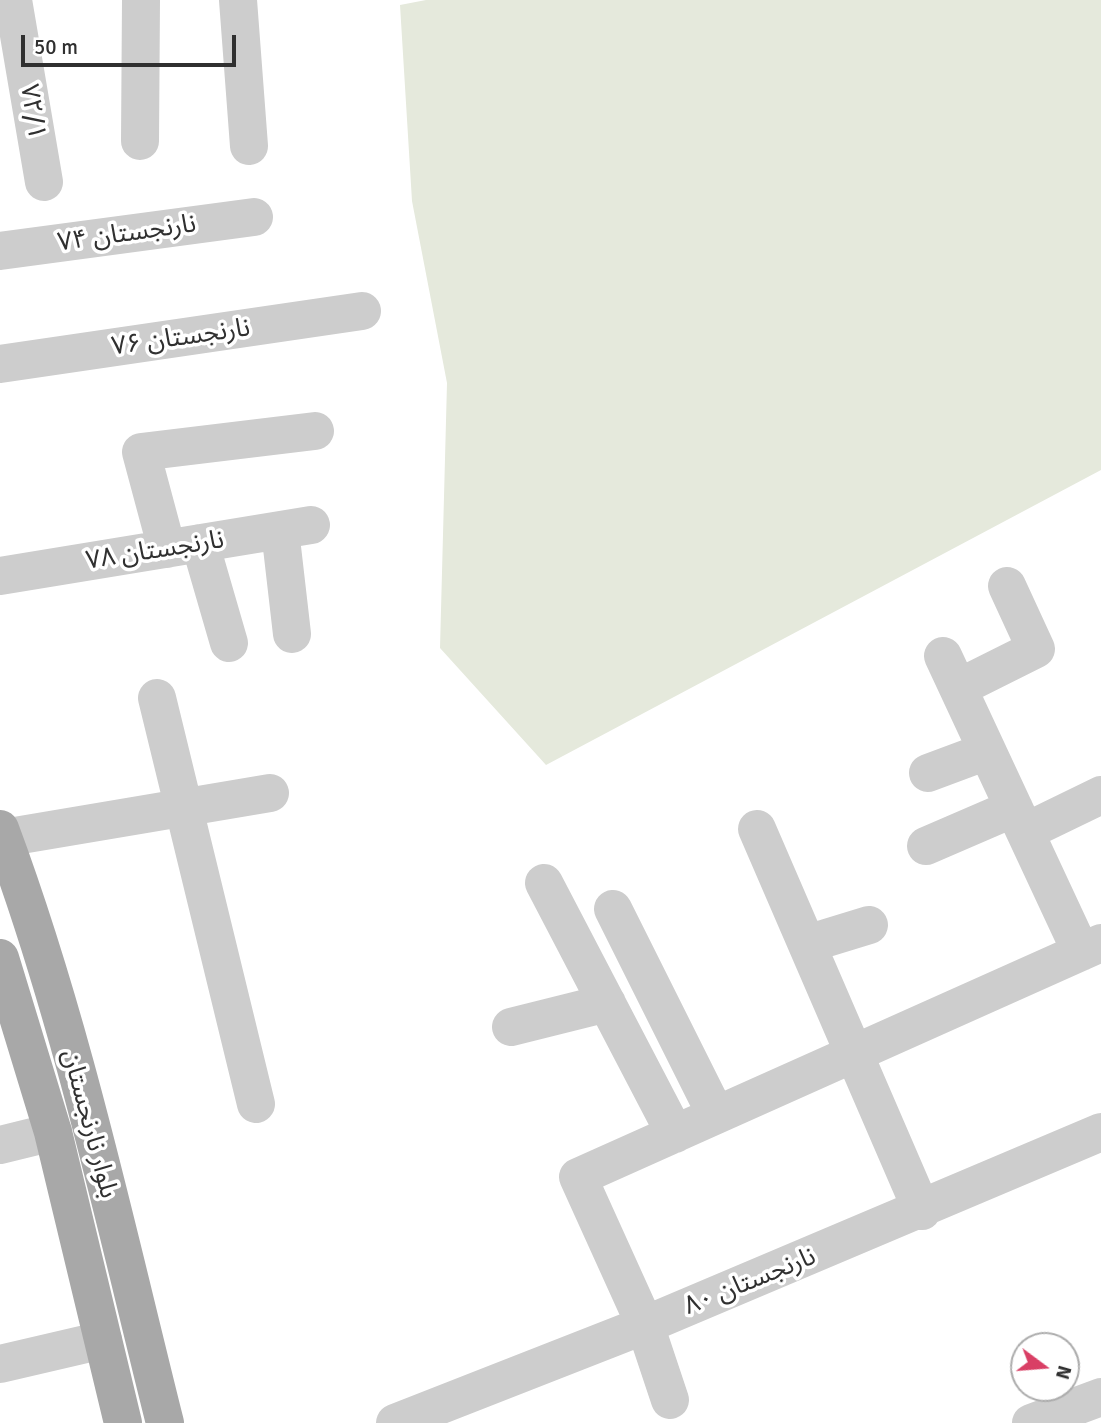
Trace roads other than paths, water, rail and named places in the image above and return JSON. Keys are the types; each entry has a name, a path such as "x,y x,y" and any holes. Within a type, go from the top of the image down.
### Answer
{"main road":[{"name":"بلوار نارنجستان","path":"2,834 37,938 83,1095 165,1423"},
{"name":"بلوار نارنجستان","path":"0,958 53,1132 123,1423"}],"street":[{"name":"۷۲/۱","path":"13,0 44,182"},
{"path":"140,141 141,0"},
{"path":"238,0 249,146"},
{"name":"نارنجستان ۷۴","path":"0,251 254,217"},
{"name":"نارنجستان ۷۶","path":"0,364 362,311"},
{"path":"229,643 141,452 315,431"},
{"name":"نارنجستان ۷۸","path":"0,576 295,528 292,634"},
{"path":"670,1400 645,1325 578,1177 1091,947 1019,820 950,672 1036,649 1007,586"},
{"path":"157,698 256,1104"},
{"path":"928,773 987,751"},
{"path":"2,834 184,809 271,793"},
{"path":"926,846 1101,795"},
{"path":"757,829 922,1210"},
{"path":"544,883 675,1134"},
{"path":"613,909 716,1115"},
{"path":"807,944 869,925"},
{"path":"511,1027 607,1003"},
{"path":"0,1144 53,1132"},
{"name":"نارنجستان ۸۰","path":"396,1423 645,1325 1101,1132"},
{"path":"0,1364 103,1340"},
{"path":"1031,1423 1101,1397"}]}
